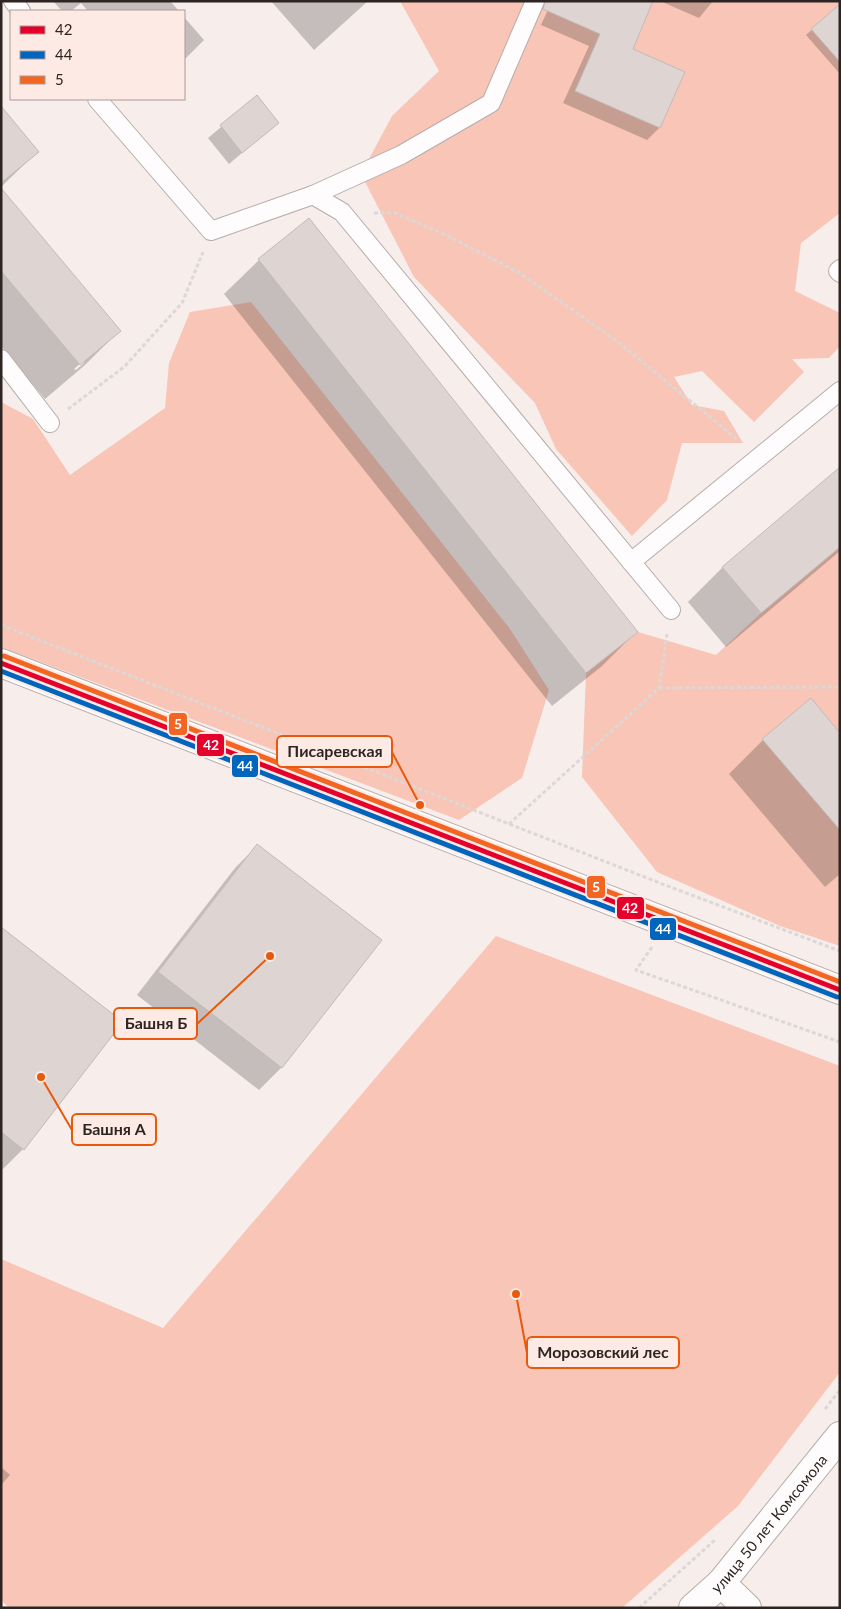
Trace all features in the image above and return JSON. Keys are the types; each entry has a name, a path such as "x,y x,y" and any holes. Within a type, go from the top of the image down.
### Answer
{"street":[{"path":"1,663 840,990"},
{"name":"улица 50 лет Комсомола","path":"694,1608 721,1583 840,1436"},
{"path":"721,1583 747,1608"}],"lane":[{"path":"98,100 211,231 314,195 401,154 491,103 535,1"},
{"path":"314,195 342,212 671,610"},
{"path":"840,269 838,271 840,273"},
{"path":"1,359 50,423"},
{"path":"631,562 840,391"}],"path":[{"path":"342,212 396,213 446,235 518,272 618,341 759,457"},
{"path":"50,423 124,367 182,303 211,231"},
{"path":"509,824 659,688 671,610"},
{"path":"1,625 509,824 840,951"},
{"path":"659,688 840,687"},
{"path":"636,970 840,1042"}],"shaded area":[{"path":"400,1 840,1 840,213 801,243 795,291 840,313 840,346 829,358 792,359 804,372 754,422 702,371 674,377 692,405 724,411 743,443 682,443 667,500 632,536 556,449 535,403 414,277 361,174 392,116 439,71"},
{"path":"251,302 510,629 549,690 522,778 459,820 1,647 1,402 33,419 70,475 165,408 169,363 190,312"},
{"path":"840,547 840,946 780,926 657,872 582,777 586,673 638,632 716,655 761,613"},
{"path":"496,936 840,1066 840,1372 738,1506 622,1608 9,1608 1,1600 1,1259 163,1328"}],"building":[{"path":"545,1 653,1 633,49 685,72 660,128 575,91 600,34 543,9"},
{"path":"840,4 840,62 811,29"},
{"path":"257,95 279,123 242,153 220,125"},
{"path":"1,106 39,152 1,183"},
{"path":"1,188 121,331 80,365 1,271"},
{"path":"309,218 638,632 586,673 258,259"},
{"path":"840,467 840,547 761,613 722,567"},
{"path":"811,698 840,733 840,830 762,739"},
{"path":"257,844 382,940 282,1068 158,972"},
{"path":"1,927 123,1022 24,1150 1,1132"}],"transit line":[{"name":"5","path":"4,656 840,982"},
{"name":"42","path":"1,663 840,990"},
{"name":"44","path":"1,671 837,997"}],"place":[{"name":"Писаревская","path":"420,805"},
{"name":"Башня Б","path":"270,956"},
{"name":"Башня А","path":"41,1077"},
{"name":"Морозовский лес","path":"516,1294"}]}
